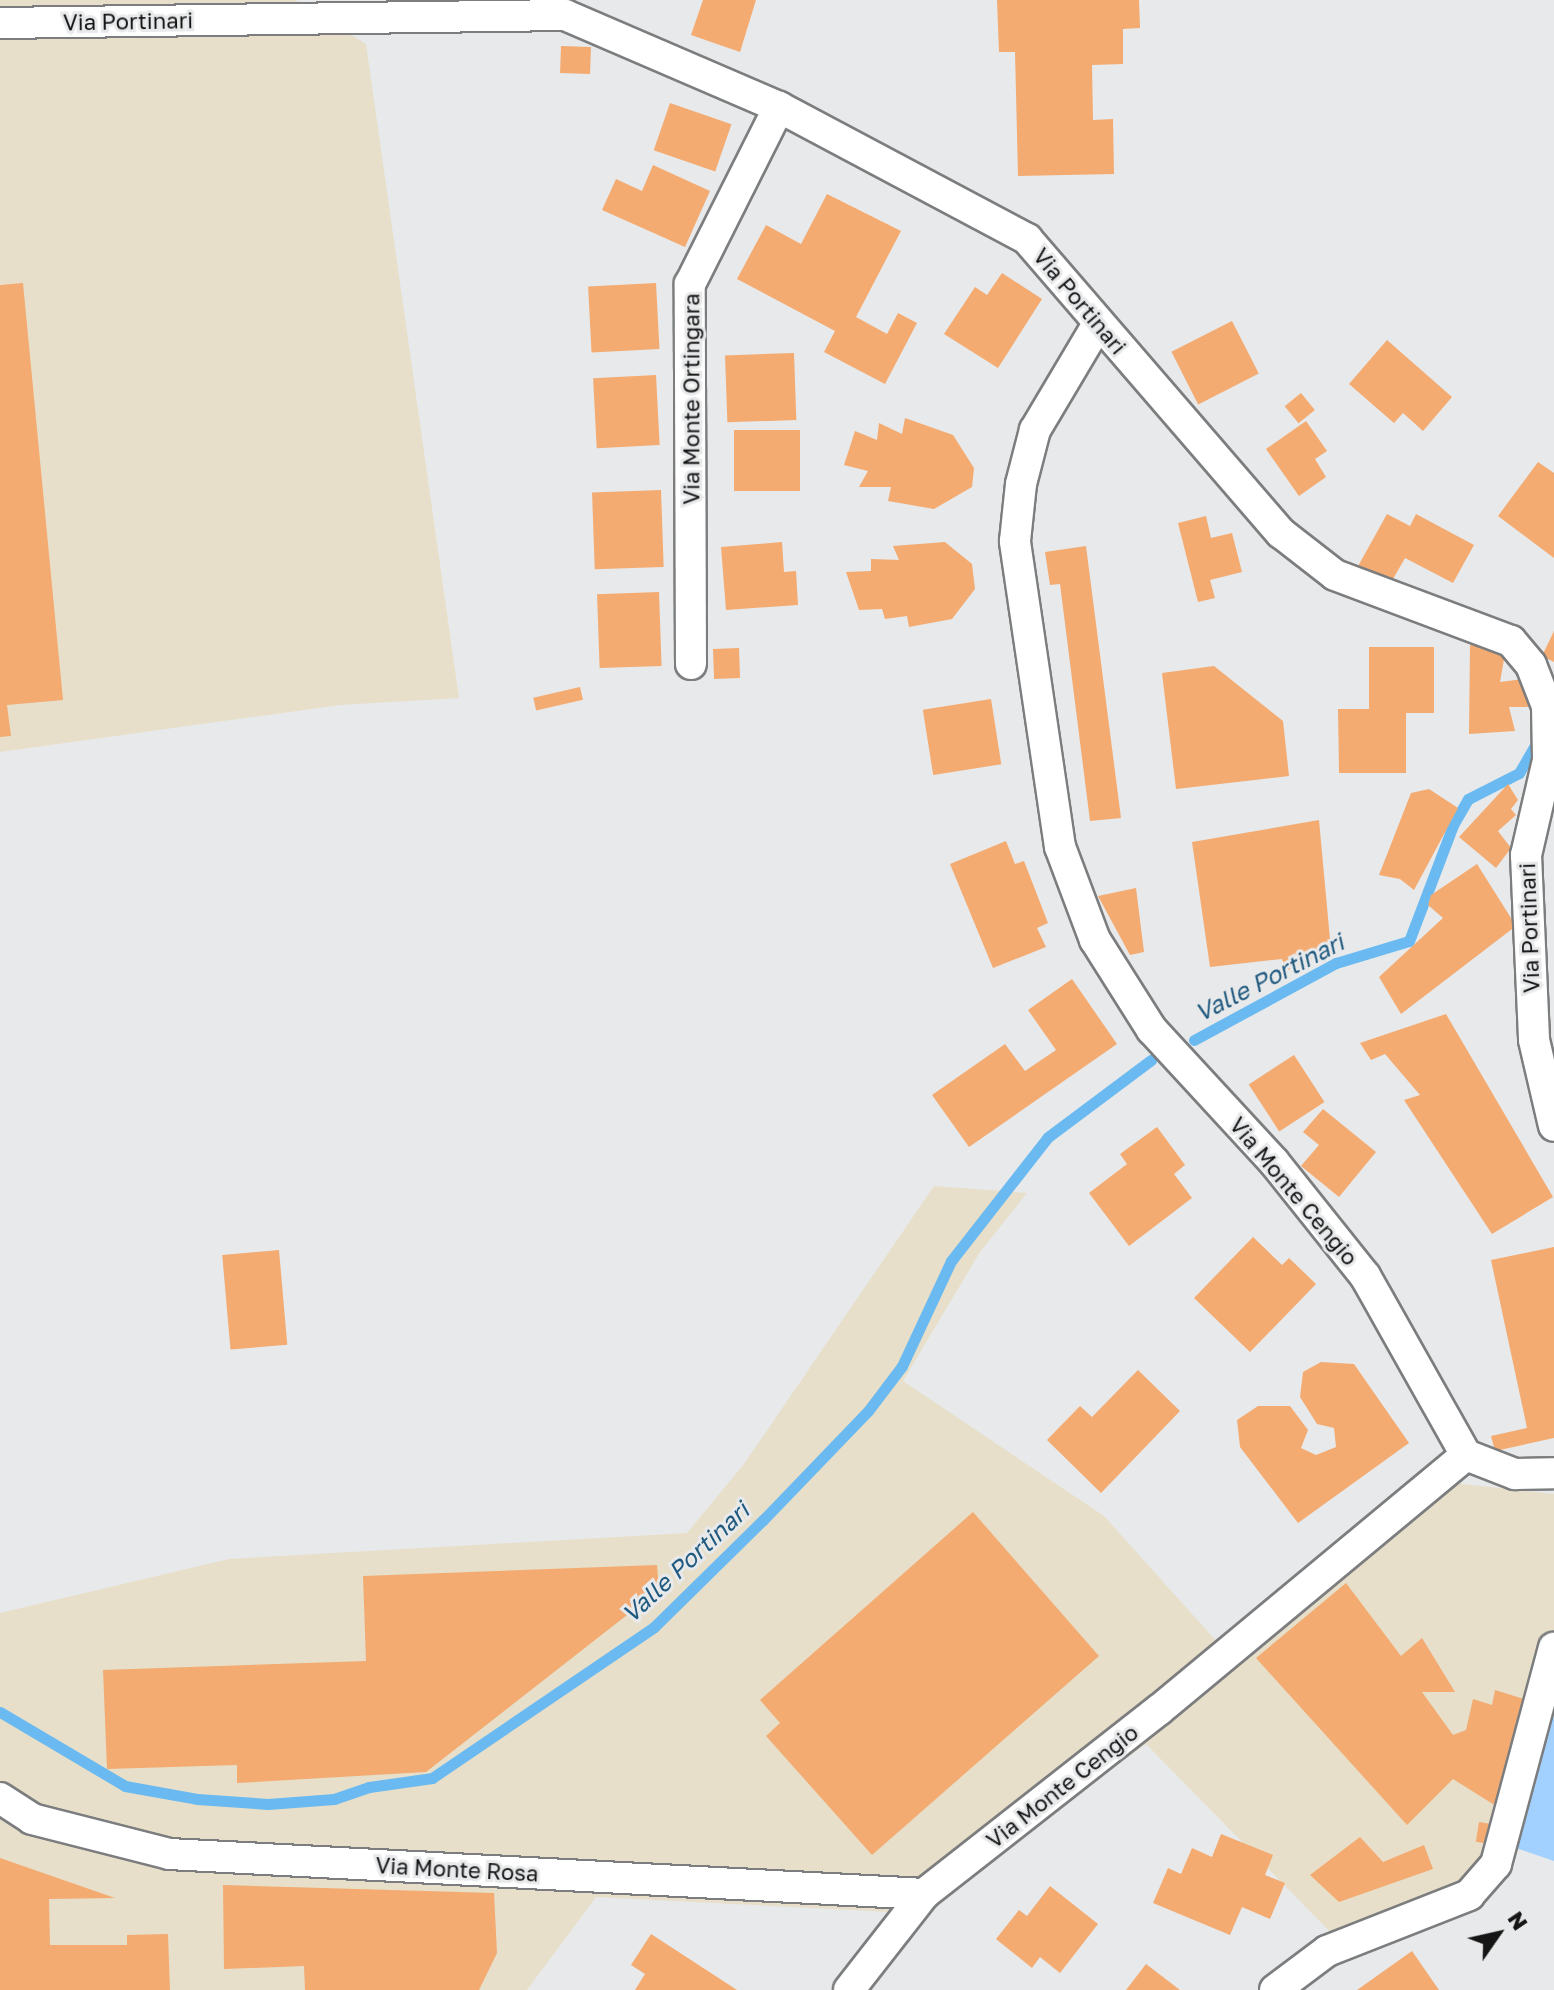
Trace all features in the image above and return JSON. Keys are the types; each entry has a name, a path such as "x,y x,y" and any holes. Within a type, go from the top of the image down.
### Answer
{"street":[{"name":"Via Portinari","path":"0,23 565,7 779,107 1027,239 1062,274 1098,324 1281,533 1335,575 1511,641 1531,665 1547,706 1551,762 1526,855 1534,1040 1554,1126"},
{"name":"Via Monte Ortingara","path":"691,664 690,284 779,107"},
{"name":"Via Monte Cengio","path":"849,1990 924,1894 1159,1710 1466,1455 1365,1276 1283,1173 1152,1030 1095,940 1060,847 1015,541 1021,484 1035,430 1098,324"},
{"path":"1466,1455 1515,1474 1554,1473"},
{"path":"1275,1990 1327,1951 1469,1895 1496,1864 1554,1648"},
{"name":"Via Monte Rosa","path":"0,1798 32,1819 169,1854 924,1894"}],"shaded area":[{"path":"0,0 295,0 366,44 459,698 340,705 0,752"},
{"path":"934,1186 1027,1193 980,1252 903,1381 1104,1516 1236,1663 1454,1483 1554,1494 1554,1711 1516,1848 1446,1903 1340,1942 1146,1744 912,1913 596,1897 527,1990 0,1990 0,1613 229,1559 687,1533 744,1464"},
{"path":"1554,1711 1554,1861 1516,1848"}],"building":[{"path":"703,0 756,0 740,52 691,35"},
{"path":"997,0 1139,0 1140,28 1123,29 1123,64 1092,65 1093,120 1113,119 1114,174 1018,176 1015,52 999,52"},
{"path":"561,46 591,47 590,74 560,73"},
{"path":"670,103 731,124 715,171 654,150"},
{"path":"653,165 710,191 685,247 602,210 616,179 642,191"},
{"path":"827,194 901,231 856,317 887,334 898,313 917,323 885,384 824,352 835,331 737,279 766,225 801,244"},
{"path":"1002,273 1042,299 998,368 944,334 975,287 987,295"},
{"path":"23,283 63,700 7,705 11,736 0,737 0,285"},
{"path":"656,283 659,349 592,352 588,287"},
{"path":"1232,321 1259,374 1198,404 1171,352"},
{"path":"1387,340 1452,397 1423,431 1403,413 1394,423 1349,384"},
{"path":"794,353 796,420 727,422 725,355"},
{"path":"656,375 660,445 597,448 593,378"},
{"path":"1301,393 1315,410 1299,423 1285,406"},
{"path":"905,418 953,435 974,468 972,487 934,509 888,501 891,487 859,487 868,471 844,465 855,431 877,440 879,423 902,434"},
{"path":"1306,421 1327,451 1315,459 1326,477 1299,496 1266,449"},
{"path":"734,430 800,430 800,491 734,491"},
{"path":"1538,462 1554,473 1554,558 1498,516"},
{"path":"661,490 664,567 595,569 592,492"},
{"path":"1387,514 1410,526 1416,514 1474,545 1453,583 1405,558 1389,586 1357,568"},
{"path":"1206,516 1211,538 1232,533 1242,572 1210,580 1215,598 1198,602 1178,523"},
{"path":"782,542 784,572 796,571 798,605 726,610 721,547"},
{"path":"945,542 972,564 975,589 952,619 909,627 907,616 885,619 882,609 859,610 846,572 871,571 871,559 899,560 893,546"},
{"path":"1086,546 1121,818 1090,821 1060,584 1050,585 1045,552"},
{"path":"659,592 662,666 600,668 597,594"},
{"path":"1554,631 1554,662 1542,656"},
{"path":"1470,645 1506,648 1500,682 1523,679 1529,707 1509,707 1515,731 1469,734"},
{"path":"1369,647 1434,647 1434,713 1406,713 1406,773 1339,773 1338,709 1369,709"},
{"path":"739,648 740,678 714,679 713,649"},
{"path":"1214,666 1283,721 1289,776 1176,789 1162,673"},
{"path":"580,687 583,700 536,710 533,698"},
{"path":"991,699 1001,764 933,775 923,710"},
{"path":"1508,784 1518,800 1511,809 1516,815 1498,831 1511,848 1496,868 1459,837"},
{"path":"1429,789 1458,808 1414,890 1400,879 1379,875 1411,793"},
{"path":"1319,820 1331,950 1286,971 1282,959 1210,967 1192,842"},
{"path":"1006,841 1015,864 1024,861 1048,923 1037,928 1046,947 993,968 950,864"},
{"path":"1477,864 1516,926 1401,1014 1379,977 1443,918 1428,905 1431,895"},
{"path":"1136,888 1144,952 1130,955 1098,896"},
{"path":"1072,979 1117,1044 969,1147 932,1095 1005,1044 1025,1071 1056,1050 1028,1010"},
{"path":"1446,1014 1553,1197 1492,1234 1404,1100 1420,1095 1385,1054 1371,1060 1360,1043"},
{"path":"1294,1055 1324,1102 1279,1131 1249,1084"},
{"path":"1323,1109 1376,1152 1339,1197 1301,1166 1319,1145 1303,1132"},
{"path":"1157,1127 1185,1165 1174,1174 1192,1198 1129,1246 1089,1193 1127,1164 1120,1154"},
{"path":"1253,1237 1282,1265 1289,1258 1316,1284 1250,1352 1194,1298"},
{"path":"1554,1247 1554,1438 1495,1451 1491,1436 1527,1428 1491,1260"},
{"path":"279,1250 287,1345 230,1350 222,1255"},
{"path":"1321,1362 1354,1364 1409,1443 1298,1523 1240,1447 1237,1420 1258,1406 1290,1406 1308,1430 1301,1448 1316,1455 1336,1447 1334,1428 1317,1424 1300,1397 1303,1372"},
{"path":"1138,1370 1180,1411 1101,1493 1047,1440 1080,1406 1092,1417"},
{"path":"973,1512 1099,1656 872,1855 766,1736 780,1723 760,1700"},
{"path":"657,1565 659,1590 426,1772 237,1783 237,1765 107,1769 103,1670 366,1661 363,1576"},
{"path":"1346,1583 1401,1656 1422,1638 1455,1692 1422,1692 1453,1735 1466,1730 1473,1699 1492,1705 1495,1690 1524,1699 1496,1806 1453,1779 1407,1825 1256,1658"},
{"path":"1479,1822 1497,1825 1494,1845 1476,1842"},
{"path":"1221,1834 1273,1855 1265,1875 1285,1883 1270,1919 1242,1907 1230,1935 1153,1903 1168,1868 1181,1874 1192,1848 1212,1857"},
{"path":"1360,1837 1383,1862 1424,1845 1433,1869 1339,1902 1310,1875"},
{"path":"0,1858 115,1898 49,1899 50,1945 127,1945 127,1935 168,1934 170,1990 0,1990"},
{"path":"223,1885 494,1893 497,1953 479,1990 305,1990 304,1966 224,1969"},
{"path":"1050,1886 1098,1924 1060,1973 1040,1957 1032,1968 996,1939 1019,1910 1027,1916"},
{"path":"651,1934 737,1990 635,1990 645,1974 631,1965"},
{"path":"1412,1951 1439,1990 1357,1990"},
{"path":"1146,1964 1180,1990 1126,1990"}],"waterway":[{"name":"Valle Portinari","path":"1194,1040 1336,963 1409,941 1453,825 1468,799 1519,773 1534,747"},
{"name":"Valle Portinari","path":"0,1712 125,1786 197,1799 268,1804 334,1799 369,1787 432,1778 654,1627 763,1520 868,1411 902,1366 951,1261 1048,1137 1151,1060"}]}
